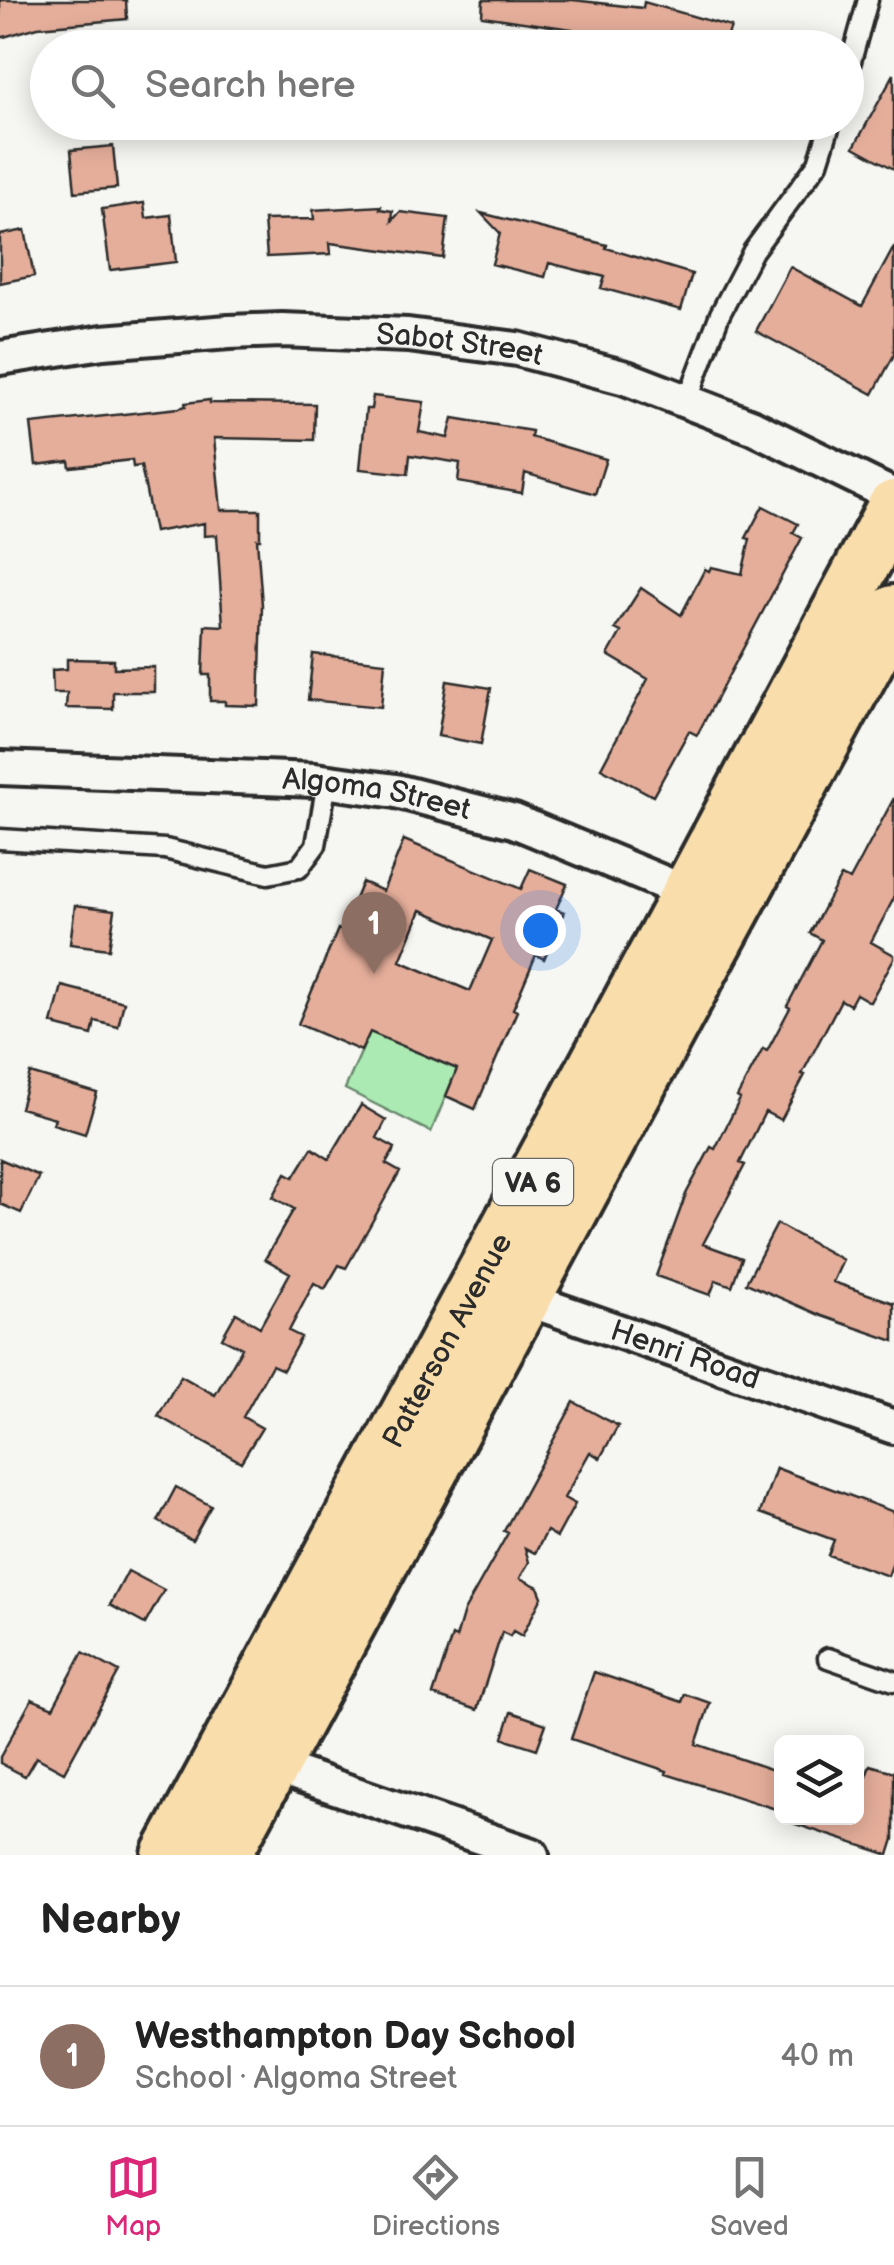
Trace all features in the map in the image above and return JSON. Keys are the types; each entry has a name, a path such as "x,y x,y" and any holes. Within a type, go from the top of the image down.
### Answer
{"main road":[{"name":"Patterson Avenue","path":"169,1855 249,1758 710,903 894,507"},
{"name":"Patterson Avenue","path":"710,903 894,612"},
{"name":"Patterson Avenue","path":"224,1855 249,1758"}],"street":[{"name":"Sabot Street","path":"0,358 103,342 282,330 408,335 517,349 626,378 753,427 894,496"},
{"name":"Algoma Street","path":"0,768 327,782 396,791 514,821 710,903"},
{"name":"Henri Road","path":"501,1290 894,1428"},
{"path":"249,1758 532,1855"}],"lane":[{"path":"860,30 868,0"},
{"path":"687,402 736,282 753,251 818,163 826,140"},
{"path":"0,839 165,850 268,874 299,868 316,845 327,782"},
{"path":"828,1658 894,1682"}],"green space":[{"path":"370,1032 457,1069 431,1132 345,1089"}],"building":[{"path":"0,0 126,0 127,19 38,27 0,38"},
{"path":"483,0 573,0 643,8 644,2 731,27 572,30 482,16"},
{"path":"894,74 894,169 854,147 858,140 864,140 864,129"},
{"path":"113,146 117,188 75,192 71,150"},
{"path":"144,203 146,218 171,215 176,262 110,270 102,209"},
{"path":"381,206 380,209 393,211 392,221 400,212 448,218 443,258 330,243 331,254 267,257 264,220 314,219 313,210"},
{"path":"481,213 607,245 606,248 692,274 681,310 601,288 605,277 549,263 545,277 492,264 500,233"},
{"path":"25,230 34,276 0,283 0,235"},
{"path":"894,247 894,355 873,394 756,331 790,267 862,306"},
{"path":"373,396 424,402 419,432 448,438 453,418 532,431 531,437 606,459 595,494 525,473 522,493 458,482 460,463 410,455 408,474 360,469 366,409 371,409"},
{"path":"210,400 315,404 314,440 214,438 221,510 260,510 259,706 210,701 210,675 203,675 205,625 223,626 217,535 204,536 204,523 154,532 141,466 133,467 132,460 70,467 69,461 36,465 31,424 179,408 185,403"},
{"path":"763,506 798,524 793,533 802,538 697,735 689,731 653,796 601,768 648,679 608,655 621,632 615,629 641,588 681,615 705,569 742,574 750,539 746,538"},
{"path":"313,654 385,662 381,707 308,700"},
{"path":"67,659 114,660 114,668 154,667 154,692 113,692 113,709 66,708 67,693 53,693 52,670 67,669"},
{"path":"447,681 491,688 481,744 438,736"},
{"path":"894,798 894,898 871,942 894,958 870,1002 856,994 850,1005 841,1000 781,1120 765,1112 740,1163 745,1165 703,1244 742,1258 732,1286 716,1280 710,1295 656,1276 686,1194 711,1147 715,1149 740,1099 737,1097 763,1049 767,1051 822,940 810,933 841,876 850,880"},
{"path":"404,840 521,889 530,869 567,884 556,909 564,912 544,959 536,955 475,1109 446,1096 457,1069 370,1032 361,1051 298,1024 362,882 383,891","holes":["421,910 492,940 470,991 400,961"]},
{"path":"75,905 115,910 109,949 70,944"},
{"path":"62,986 124,1002 118,1027 95,1021 92,1035 52,1023"},
{"path":"30,1073 97,1093 85,1134 53,1124 55,1118 20,1108"},
{"path":"361,1105 386,1120 377,1138 395,1148 386,1164 400,1172 346,1268 339,1265 325,1289 314,1283 289,1331 301,1337 283,1370 272,1365 243,1417 262,1428 241,1462 158,1416 181,1376 215,1395 242,1348 222,1338 236,1313 260,1327 290,1273 265,1259 294,1209 273,1197 286,1173 294,1177 312,1148 329,1159"},
{"path":"0,1159 39,1176 21,1213 0,1204"},
{"path":"777,1224 843,1260 833,1282 894,1303 894,1341 746,1283"},
{"path":"574,1402 618,1426 600,1458 590,1452 564,1498 575,1504 557,1537 547,1531 535,1553 525,1548 529,1562 520,1578 538,1587 542,1597 522,1636 513,1631 510,1636 502,1632 477,1710 433,1695 464,1611"},
{"path":"776,1468 894,1512 894,1560 888,1576 828,1555 834,1540 760,1513"},
{"path":"176,1487 211,1506 192,1540 158,1521"},
{"path":"128,1571 164,1590 145,1624 110,1605"},
{"path":"83,1652 119,1672 64,1772 36,1757 25,1776 0,1763 32,1699 53,1708"},
{"path":"594,1672 682,1702 685,1694 710,1703 696,1744 774,1770 774,1808 666,1774 667,1771 571,1739"},
{"path":"511,1712 546,1724 537,1749 503,1738"},
{"path":"870,1765 894,1772 894,1839 889,1855 798,1825 864,1825 865,1780"}],"place":[{"name":"Westhampton Day School","path":"374,974"}]}
